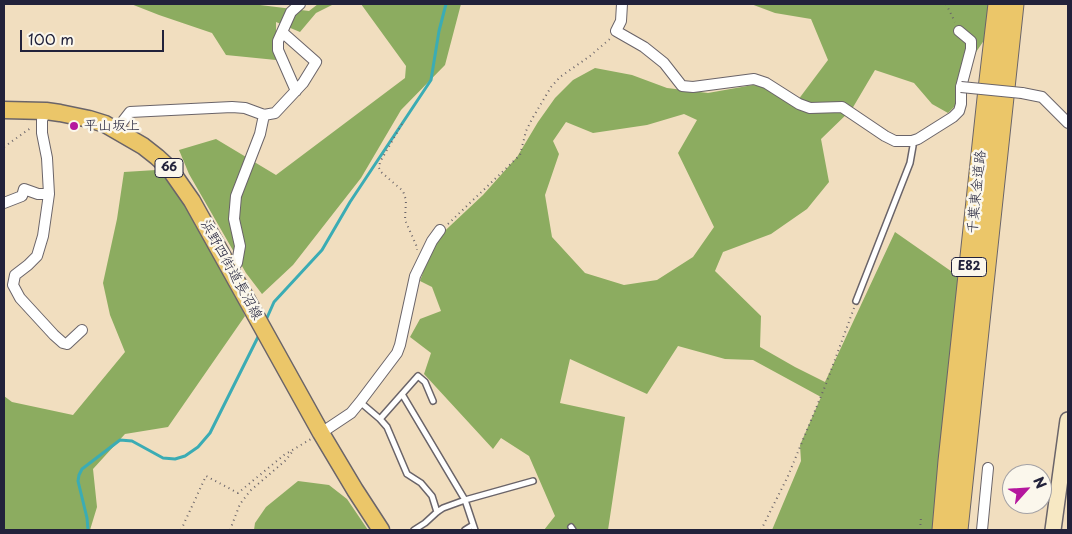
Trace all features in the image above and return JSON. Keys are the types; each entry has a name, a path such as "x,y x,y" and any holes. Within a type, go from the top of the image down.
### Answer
{"highway":[{"name":"千葉東金道路","path":"942,530 998,4"},
{"name":"千葉東金道路","path":"958,530 1014,4"}],"main road":[{"name":"浜野四街道長沼線","path":"4,110 44,116 89,119 105,124 143,146 157,156 168,168 192,201 321,433 381,530"}],"street":[{"path":"296,91 278,50 278,41 289,8 300,4"},
{"path":"622,4 621,21 616,31 644,47 664,63 682,86 693,88 754,79 766,83 799,104 810,108 842,107 895,141 918,139 953,117 959,111 961,87 971,49 971,41 959,31"},
{"path":"116,130 130,112 232,107 245,108 264,115 275,113 303,83 316,62 282,32"},
{"path":"961,87 1022,93 1042,98 1068,123"},
{"path":"231,271 237,263 240,246 234,219 236,196 260,134 264,115"},
{"path":"44,116 42,133 47,158 49,194 43,236 37,256 15,276 13,285 20,298 63,343 67,344 82,330"},
{"path":"4,203 22,196 24,189 38,194 49,194"},
{"path":"321,433 351,413 397,353 415,276 432,241 440,230"},
{"path":"1052,530 1068,420"},
{"path":"982,530 988,468"}],"lane":[{"path":"856,301 910,163 912,141"},
{"path":"380,419 418,376 425,382 433,401"},
{"path":"402,394 464,500 474,528 465,530"},
{"path":"360,402 387,427 408,474 421,483 432,496 437,512"},
{"path":"414,530 437,512 464,500 532,481"}],"path":[{"path":"946,4 959,31"},
{"path":"440,230 520,155 526,131 551,87 560,77 590,56 616,31"},
{"path":"4,147 44,116"},
{"path":"402,124 378,168 404,191 406,200 405,220 417,247 416,252"},
{"path":"761,530 788,476 826,384 856,301"},
{"path":"181,530 206,476 238,493 284,454 321,433"},
{"path":"230,530 240,504 250,491 286,460 293,450"},
{"path":"920,530 921,517"}],"green space":[{"path":"131,4 258,4 309,11 318,4 334,4 316,13 300,32 276,22 276,60 226,55 212,33"},
{"path":"361,4 461,4 445,65 401,110 361,178 293,265 262,294 246,273 189,174 179,150 216,139 276,175 405,78 406,66"},
{"path":"751,4 991,4 987,36 974,55 961,100 948,113 932,104 914,83 875,70 852,109 821,139 829,182 807,209 771,234 723,252 715,271 761,316 760,347 825,382 895,232 958,276 939,530 772,530 801,461 800,445 821,397 753,360 725,359 678,346 647,394 570,359 560,403 625,417 608,530 544,530 555,516 529,456 501,438 493,449 424,374 431,353 410,337 420,319 441,311 432,287 420,281 434,241 483,195 517,157 555,98 573,80 595,68 632,75 667,88 708,93 753,85 780,90 798,100 828,60 811,19 775,13","holes":["684,114 697,120 678,153 714,227 693,257 657,280 624,285 585,273 552,237 545,195 559,154 553,141 566,122 593,133 647,125"]},
{"path":"156,170 185,196 205,227 245,316 168,427 125,434 93,469 97,507 90,530 4,530 4,396 12,402 73,415 125,352 110,315 103,283 117,219 124,172"},
{"path":"298,481 329,485 347,499 368,530 254,530 255,523 266,507"}],"waterway":[{"path":"266,320 274,302 322,250 350,202 431,80 439,31 446,4"},
{"path":"88,530 78,481 82,469 120,440 132,441 163,458 175,459 185,456 198,447 210,433 260,333"}],"place":[{"name":"平山坂上","path":"74,126"}]}
